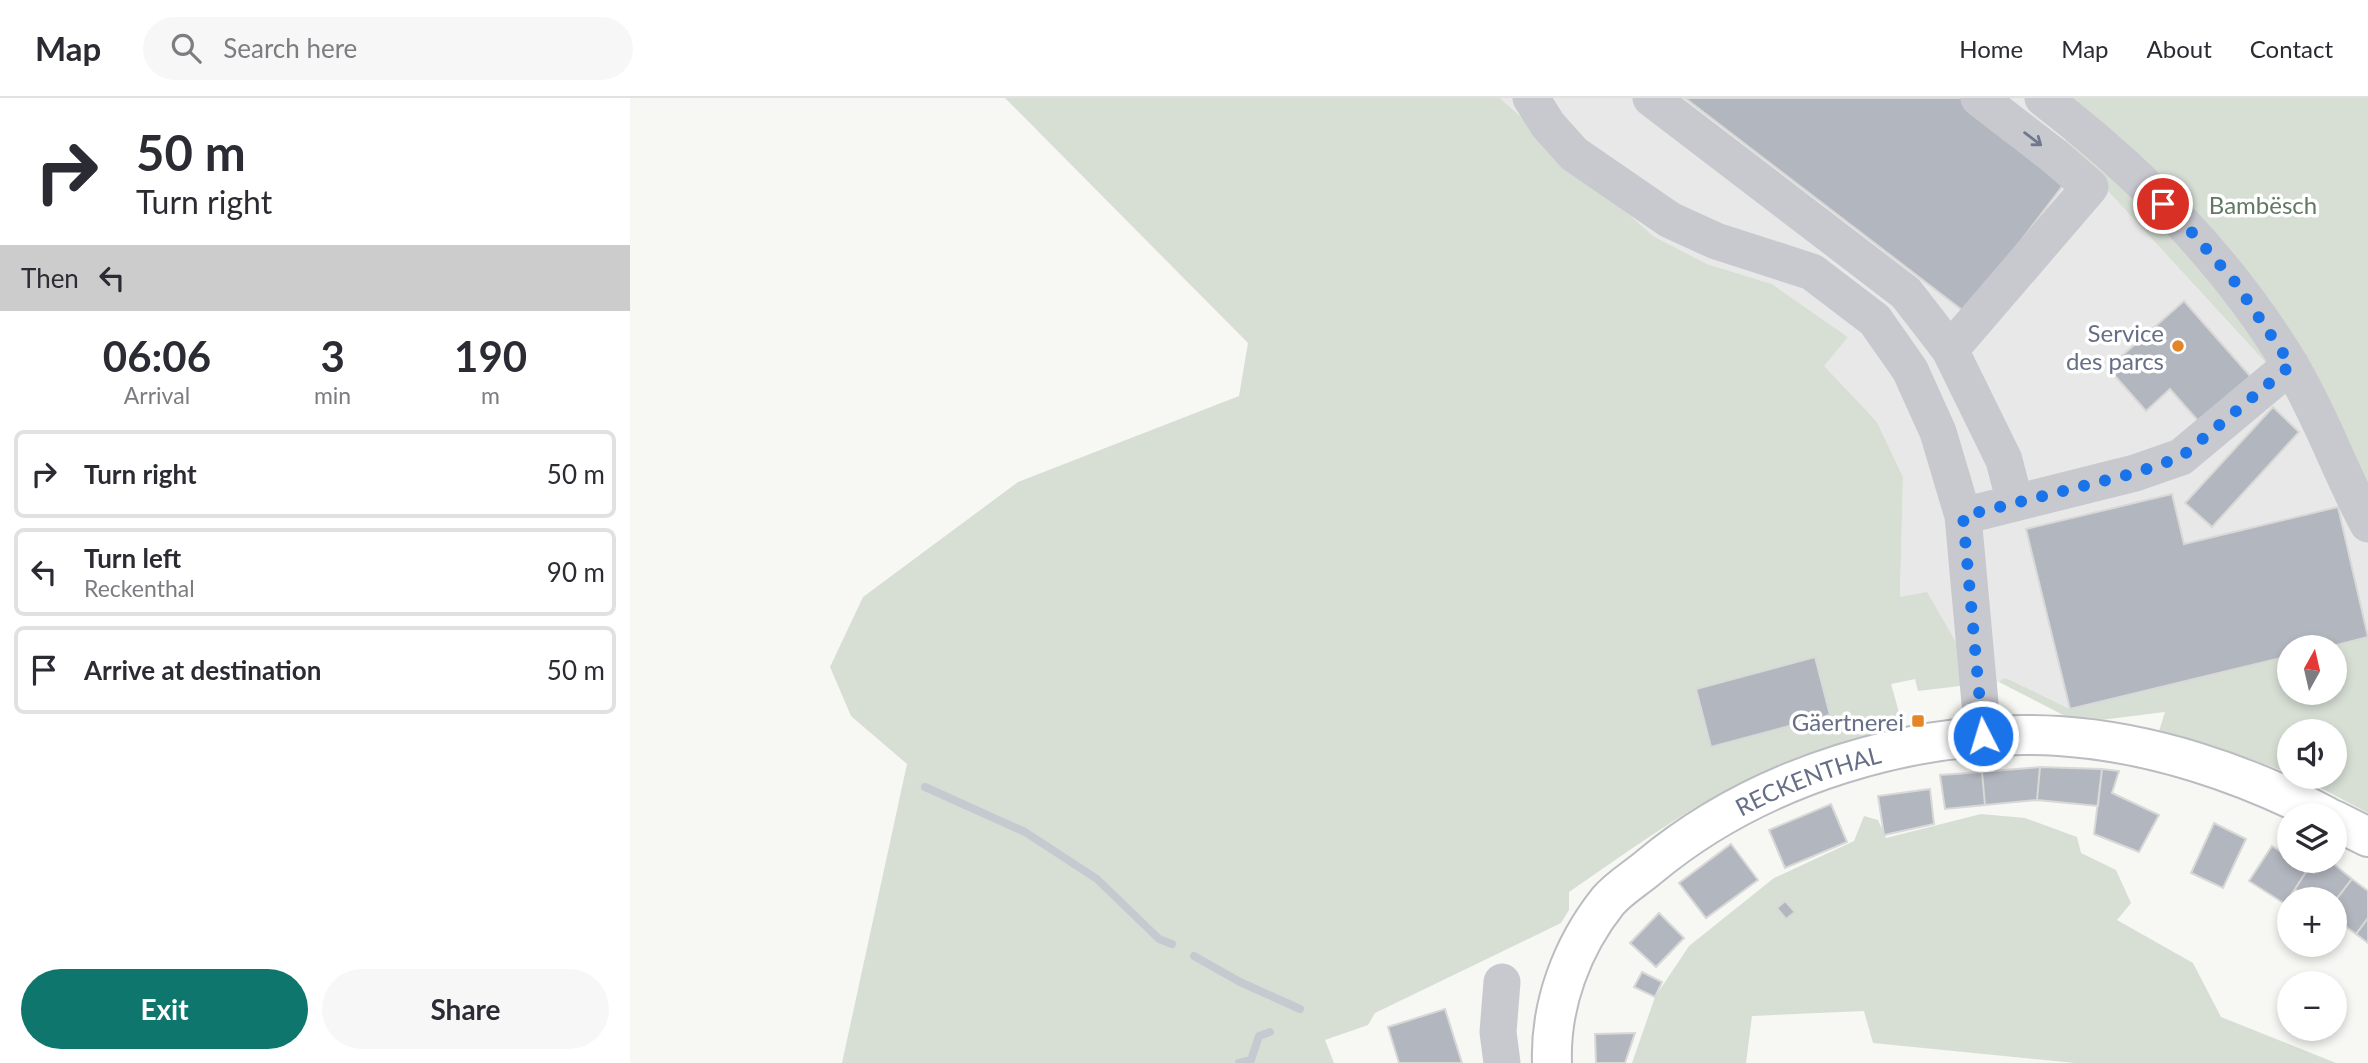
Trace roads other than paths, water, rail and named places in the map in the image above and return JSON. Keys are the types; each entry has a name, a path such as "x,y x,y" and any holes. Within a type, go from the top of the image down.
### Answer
{"main road":[{"name":"RECKENTHAL","path":"1552,1063 1558,1001 1576,950 1609,900 1675,844 1747,800 1828,768 1901,748 1983,736 2059,736 2125,745 2205,764 2301,803"},
{"path":"2347,826 2368,837"}],"street":[{"path":"1531,98 1548,125 1574,154 1671,220 1716,241 1812,272 1875,320 1910,370 1938,432 1963,516 1983,736"},
{"path":"1651,98 1906,293 1950,351 2004,460 2015,503"},
{"path":"2043,98 2077,124 2181,220 2235,282 2291,365 2368,524"},
{"path":"1950,351 2090,187 2000,104"},
{"path":"1963,516 2135,473 2181,457 2291,365"},
{"path":"1502,982 1498,1031 1502,1063"}],"waterway":[{"path":"925,787 1025,832 1097,879 1159,939 1172,944"},
{"path":"1194,956 1240,982 1300,1009"},
{"path":"1239,1063 1251,1060 1259,1036 1270,1032"}],"place":[{"name":"Service des parcs","path":"2178,346"},
{"name":"Gäertnerei","path":"1918,721"}],"park label":[{"name":"Bambësch","path":"2263,204"}]}
